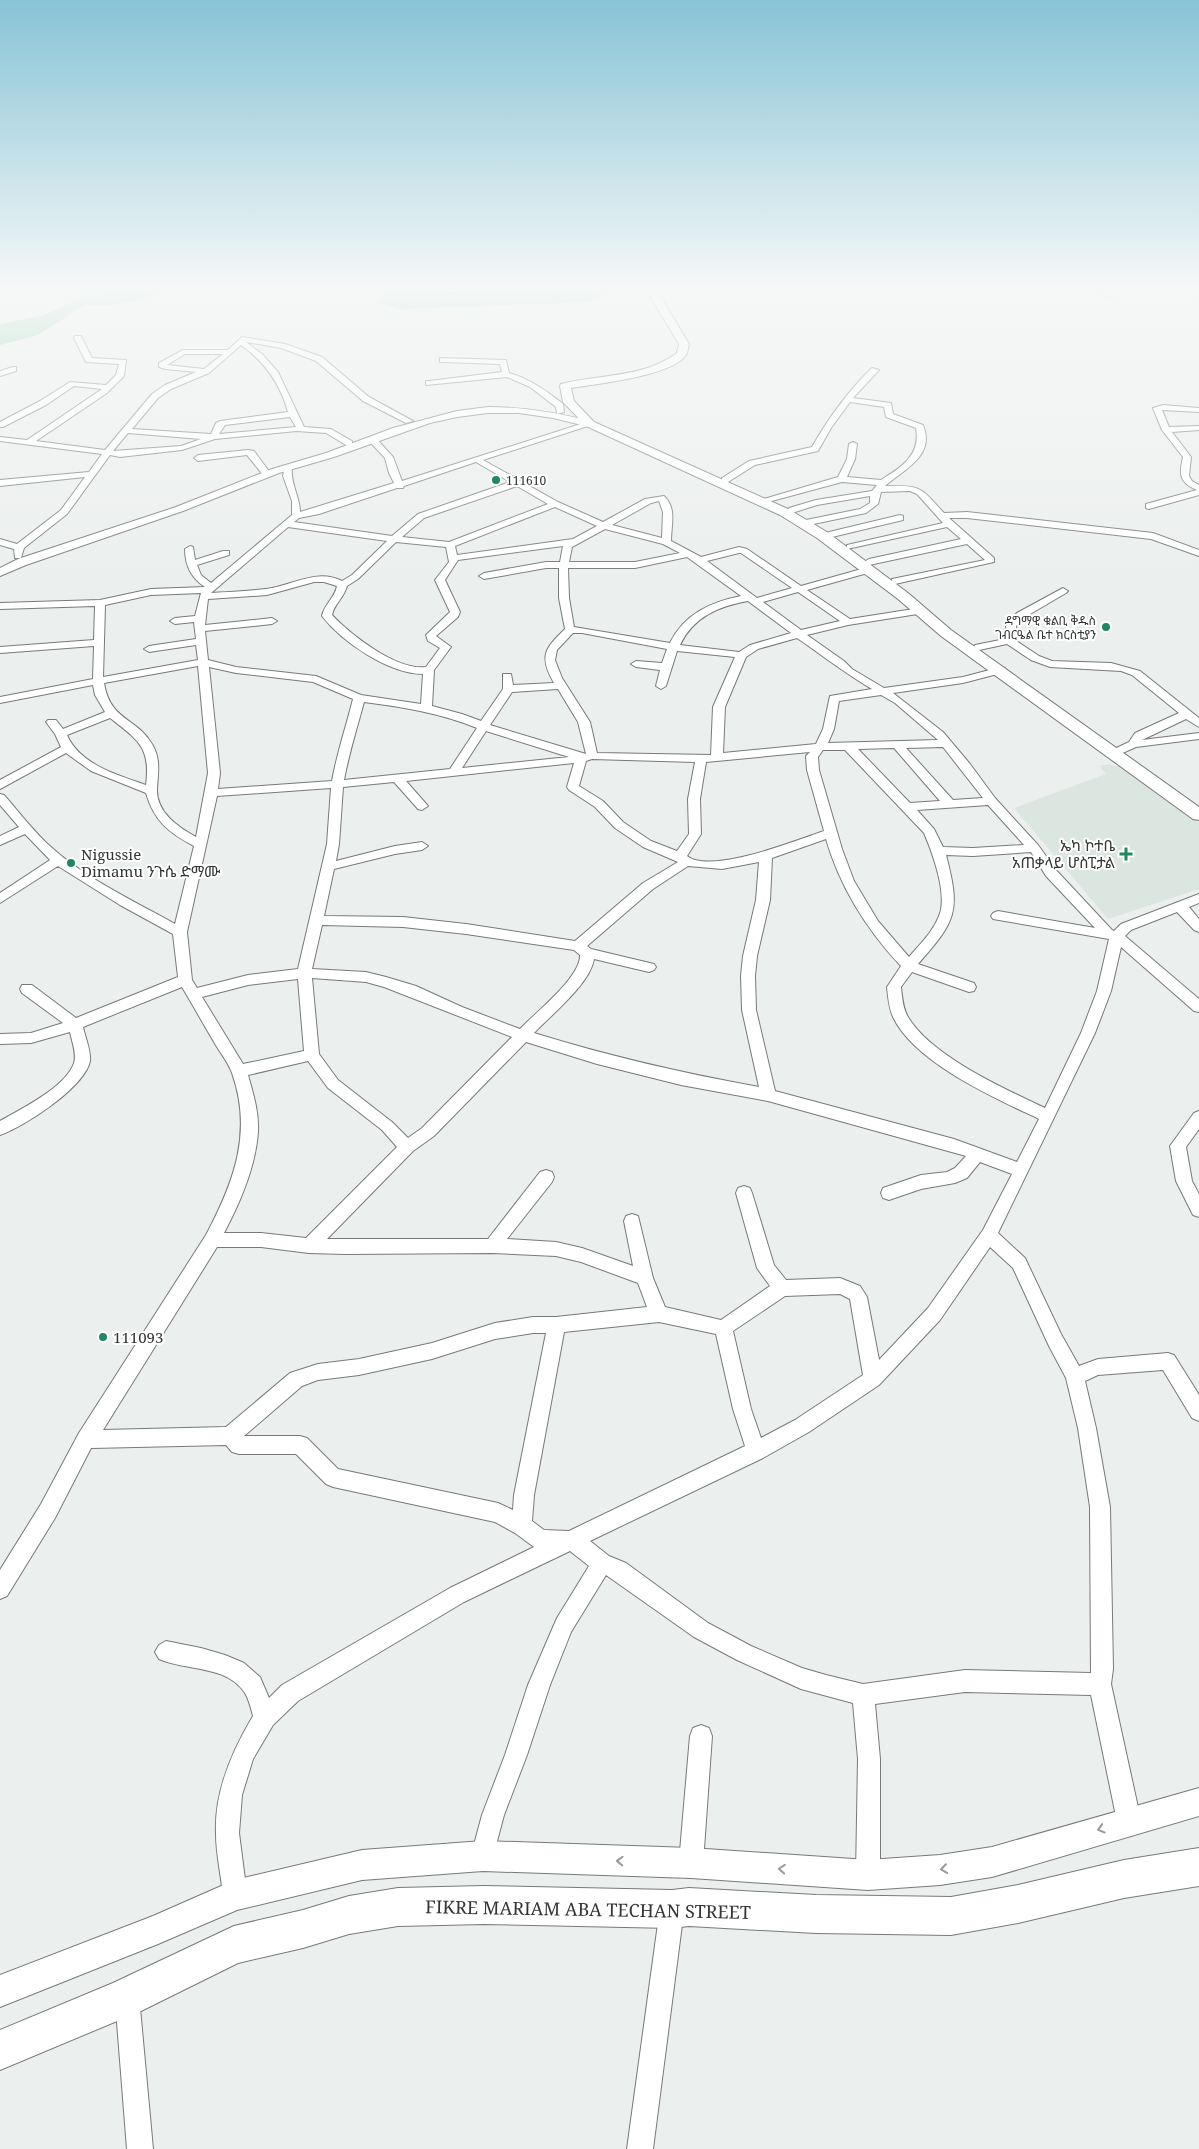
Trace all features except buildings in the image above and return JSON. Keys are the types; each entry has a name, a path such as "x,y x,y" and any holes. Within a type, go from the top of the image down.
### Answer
{"main road":[{"path":"566,389 578,386"},
{"path":"566,389 581,386"},
{"path":"566,389 569,402 587,420 832,534 920,611 975,654 1123,749 1199,815"},
{"path":"587,420 792,510 868,566 895,581 979,647 1199,804"},
{"name":"FIKRE MARIAM ABA TECHAN STREET","path":"0,2050 127,1997 234,1945 303,1929 349,1915 398,1907 484,1905 689,1907 816,1914 950,1916 1018,1904 1124,1879 1199,1867"}],"street":[{"path":"0,425 43,403 69,386"},
{"path":"100,386 108,387"},
{"path":"22,562 18,556 19,548 64,512 107,452 160,391 171,386"},
{"path":"283,386 292,414 301,429"},
{"path":"351,386 366,399 405,424"},
{"path":"531,386 560,406 560,412"},
{"path":"726,480 752,463 815,449 827,428 859,386"},
{"path":"28,442 108,387"},
{"path":"808,522 863,512 874,504 879,488 917,458 921,452 921,429 890,415 888,405 850,400"},
{"path":"1197,400 1199,410 1158,408 1166,430 1187,457 1183,474 1186,481 1199,490"},
{"path":"288,468 301,461 349,443 447,411 473,407 523,407 560,412 587,420"},
{"path":"0,572 22,562 204,501 267,474 306,463 372,439 405,424 459,412 500,410 587,420"},
{"path":"0,439 120,454 167,450 182,448 214,437 221,424 292,414"},
{"path":"0,1589 48,1511 86,1439 212,1240 225,1215 242,1170 250,1131 248,1100 239,1071 185,980 180,932 214,773 210,720 199,630 208,591 292,520 478,460 587,420"},
{"path":"1166,430 1199,428"},
{"path":"127,431 214,437 301,429 328,431 349,443"},
{"path":"372,439 389,457 393,473 400,486"},
{"path":"842,479 851,459 853,444"},
{"path":"198,458 251,452 267,474"},
{"path":"478,460 555,504 604,526 666,542 700,560 840,663 841,685 829,732 823,747 812,756 813,770 838,860 864,912 909,965 969,987"},
{"path":"288,468 287,476 296,501 292,520"},
{"path":"0,483 91,474"},
{"path":"768,499 842,479 879,488"},
{"path":"342,584 355,577 421,516 516,483"},
{"path":"792,510 879,488 915,490 990,561 895,581"},
{"path":"1149,506 1172,501 1199,490"},
{"path":"570,630 563,596 563,566 568,546 648,501 661,498 665,501 668,508 666,542"},
{"path":"292,520 344,533 450,545 555,504"},
{"path":"942,516 967,515 1146,535 1199,553"},
{"path":"832,534 900,518"},
{"path":"850,548 949,524"},
{"path":"661,686 673,647 682,631 696,617 710,607 730,600 754,599 800,588 868,566 967,541"},
{"path":"0,542 19,548"},
{"path":"454,558 574,542"},
{"path":"426,708 429,670 446,647 432,639 431,634 454,615 455,612 440,580 452,565 454,558 450,545"},
{"path":"190,549 191,564 194,572 204,583 208,591"},
{"path":"700,560 744,550 848,622"},
{"path":"191,564 226,553"},
{"path":"484,576 532,567 635,565 689,554"},
{"path":"0,606 100,603 151,592 273,591 313,580 332,580 342,584"},
{"path":"342,584 340,594 327,612 327,616 350,638 378,656 420,672 429,670"},
{"path":"1009,641 1012,635 1011,626 1021,615 1063,591"},
{"path":"100,603 97,643 98,681 102,704 111,714 137,733 148,745 153,767 151,791 157,812 175,830 199,844"},
{"path":"718,758 719,707 741,656 754,647 799,634 848,622 920,611"},
{"path":"175,621 199,630"},
{"path":"149,649 199,630 272,621"},
{"path":"570,630 582,630 673,647 741,656"},
{"path":"570,630 550,654 550,661 561,686 584,722 588,734 586,756 573,787 599,804 625,830 647,844 695,864 728,863 766,857 784,848 831,833"},
{"path":"979,647 1009,641 1039,660 1058,664 1106,665 1127,669 1136,673 1199,724"},
{"path":"0,650 97,643"},
{"path":"0,700 202,662 236,670 285,674 316,680 359,698 426,708 458,716 485,728 586,756 701,759 823,747 947,742"},
{"path":"636,664 667,667"},
{"path":"841,685 881,691 964,680 1001,670"},
{"path":"454,772 477,733 485,728 508,689 507,676"},
{"path":"841,685 881,691 899,701 947,742 991,801 1034,848 1051,872 1095,919 1112,935 1197,1003"},
{"path":"508,689 561,686"},
{"path":"359,698 349,738 343,753 337,784 333,844 304,973 312,1055 333,1084 387,1126 407,1147"},
{"path":"61,734 111,714"},
{"path":"1123,749 1139,735 1187,714"},
{"path":"52,722 61,734 67,748 76,757 92,767 151,791"},
{"path":"1123,749 1199,736"},
{"path":"897,745 950,803"},
{"path":"848,746 930,832 938,851 948,887 947,915 935,936 909,965 894,987 904,1023 920,1041 954,1066 999,1093 1047,1116"},
{"path":"0,785 67,748"},
{"path":"211,793 398,779 565,761 586,756"},
{"path":"583,949 648,886 683,859 695,834 694,799 701,759"},
{"path":"398,779 422,806"},
{"path":"0,798 26,828 58,860 125,902 180,932"},
{"path":"908,807 991,801"},
{"path":"0,841 26,828"},
{"path":"327,867 396,850 422,846"},
{"path":"938,851 973,852 1034,848"},
{"path":"766,857 763,900 750,956 748,976 749,1010 768,1095"},
{"path":"0,899 58,860"},
{"path":"998,916 1112,935 1126,927 1199,898"},
{"path":"1180,906 1199,927"},
{"path":"317,920 403,922 583,949 649,967"},
{"path":"235,1894 227,1834 231,1795 244,1754 266,1717 290,1693 457,1595 573,1541 756,1451 802,1426 873,1379 934,1314 989,1235 1088,1033 1104,991 1112,935"},
{"path":"309,1246 407,1147 428,1132 580,975 588,963 583,949"},
{"path":"194,995 219,986 269,976 304,973 366,977 411,990 457,1011 522,1035 597,1058 653,1072 768,1095 954,1145 1020,1170"},
{"path":"0,1039 31,1038 53,1033 185,980"},
{"path":"0,1129 58,1092 76,1077 82,1061 74,1025 27,988"},
{"path":"239,1071 312,1055"},
{"path":"1199,1117 1178,1146 1184,1181 1199,1210"},
{"path":"889,1193 921,1182 950,1178 961,1173 978,1153"},
{"path":"492,1246 546,1178"},
{"path":"744,1193 766,1268 782,1288"},
{"path":"632,1221 644,1278 659,1314"},
{"path":"989,1235 1019,1263 1055,1340 1075,1376 1087,1428 1100,1507 1102,1669 1100,1684 1129,1821"},
{"path":"212,1240 261,1240 309,1246 355,1248 492,1246 556,1249 582,1255 644,1278"},
{"path":"86,1439 230,1436 286,1385 308,1374 359,1367 432,1352 495,1331 533,1325 556,1325 659,1314 722,1328 782,1288 840,1286 854,1291 861,1306 873,1379"},
{"path":"522,1526 524,1495 556,1325"},
{"path":"722,1328 742,1409 756,1451"},
{"path":"1075,1376 1098,1367 1168,1361 1199,1412"},
{"path":"230,1436 239,1445 300,1445 333,1477 498,1512 541,1540 573,1541 602,1563 619,1570 701,1630 744,1653 801,1678 863,1695 964,1681 1100,1684"},
{"path":"483,1856 493,1815 539,1685 564,1625 602,1563"},
{"path":"166,1652 240,1670 251,1683 266,1717"},
{"path":"863,1695 869,1759 868,1875"},
{"path":"691,1863 700,1736"},
{"path":"0,1991 158,1929 235,1894 362,1865 483,1856 691,1863 868,1875 940,1870 992,1862 1199,1802"},
{"path":"640,2149 672,1908"},
{"path":"127,1997 140,2149"}],"shaded area":[{"name":"ኤካ ኮተቤ አጠቃላይ ሆስፒታል","path":"1109,764 1122,766 1199,820 1199,889 1108,919 1014,808 1106,774 1100,766"}],"place":[{"name":"111610","path":"496,480"},
{"name":"ዳግማዊ ቁልቢ ቅዱስ ገብርዔል ቤተ ክርስቲያን","path":"1106,627"},
{"name":"ኤካ ኮተቤ አጠቃላይ ሆስፒታል","path":"1126,854"},
{"name":"Nigussie Dimamu ንጉሴ ድማሙ","path":"71,863"},
{"name":"111093","path":"103,1337"}]}
